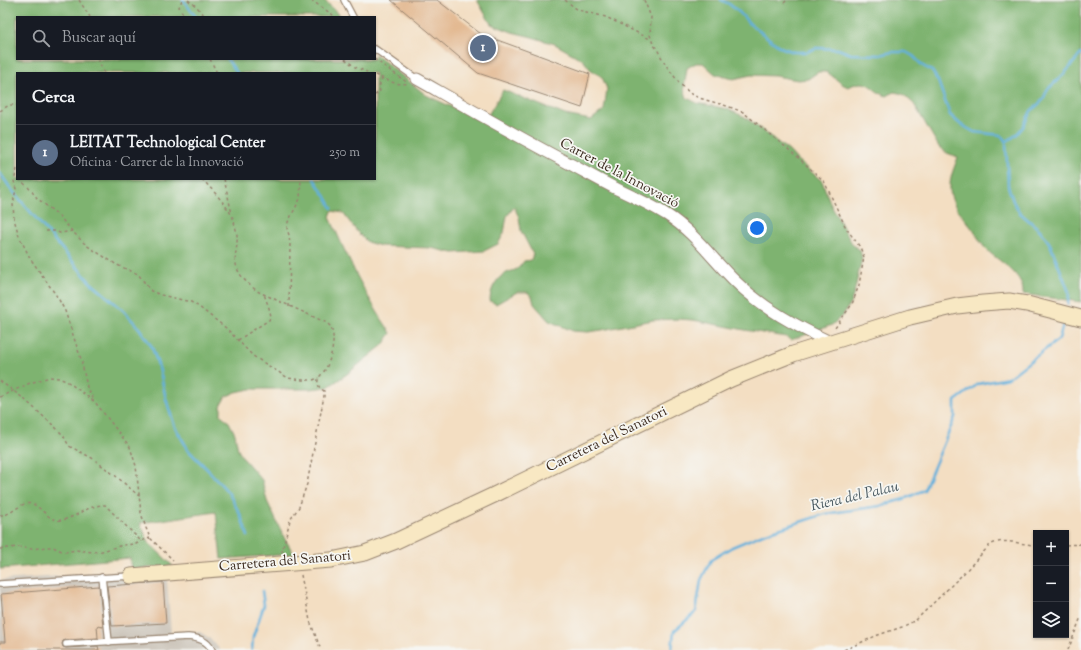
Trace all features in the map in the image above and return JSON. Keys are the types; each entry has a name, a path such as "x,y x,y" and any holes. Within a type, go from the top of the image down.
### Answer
{"street":[{"name":"Carrer de la Innovació","path":"413,81 613,187 642,200 667,215 684,226 714,261 760,302 803,329 831,341"},
{"name":"Carretera del Sanatori","path":"131,576 298,563 349,557 365,553 396,541 508,488 731,378 831,341 910,317 957,306 1009,301 1027,304 1081,318"}],"lane":[{"path":"344,0 352,16"},
{"path":"376,50 413,81"},
{"path":"0,584 131,576"},
{"path":"102,577 108,642"},
{"path":"66,644 188,637 201,640 210,646 212,650"}],"path":[{"path":"79,0 89,16"},
{"path":"182,0 179,7 184,16"},
{"path":"189,0 205,16"},
{"path":"312,0 335,16"},
{"path":"565,0 578,10 606,17 650,39 673,77 691,94 743,112 824,181 846,228 860,247 864,257 859,285 852,304 837,326 831,341"},
{"path":"644,0 651,17 650,39"},
{"path":"784,3 787,0"},
{"path":"98,60 104,72"},
{"path":"210,60 216,72"},
{"path":"346,60 355,67 367,72"},
{"path":"376,75 394,84 400,85 413,81"},
{"path":"376,94 380,92 379,87 382,78"},
{"path":"0,111 9,105 16,105"},
{"path":"16,179 14,182 16,188 13,204 14,219 19,236 33,262 58,298 65,312 81,359 87,387 95,402 130,447 136,466 141,513 150,538 184,571"},
{"path":"19,180 96,252 117,265 138,274 151,291 161,295 191,302 199,307 226,328 253,356 288,378 302,380 313,380 319,378 326,369 332,352 333,340 330,326 315,316 289,307 253,288 238,270 235,263 238,242 224,180"},
{"path":"203,180 212,188 232,216"},
{"path":"289,307 290,245 287,229 288,222 300,199 301,180"},
{"path":"46,231 55,231 60,233 72,231"},
{"path":"238,340 269,320 271,316 264,294"},
{"path":"0,397 41,379 50,377 59,378 76,387 95,402"},
{"path":"283,564 282,548 290,520 303,498 315,448 324,396 324,391 319,387 319,378"},
{"path":"0,382 14,391 55,426 64,435 69,446 92,458 110,471 139,497"},
{"path":"0,515 8,514 25,504 32,504 55,520 61,520 88,508 97,505 105,505 141,541"},
{"path":"0,549 18,547 32,549 53,547 64,552 76,550 93,552 123,545 136,544 150,538"},
{"path":"844,650 916,620 990,545 995,542 1001,541 1033,545"},
{"path":"1069,545 1081,544"},
{"path":"298,563 310,621 321,650"},
{"path":"1068,650 1081,617"}],"shaded area":[{"path":"166,569 171,632 200,632 211,639 220,650 0,650 0,580"}],"green space":[{"path":"0,0 324,0 341,16 16,16 16,60 376,60 376,55 426,95 484,122 503,90 565,115 591,120 604,110 607,89 602,77 590,69 583,60 555,44 512,32 491,24 477,0 1081,0 1081,302 1023,294 1020,281 1016,275 986,249 962,216 952,199 950,193 950,182 958,157 947,153 939,147 914,104 903,94 894,92 887,96 881,94 866,84 861,83 848,87 827,72 818,72 808,79 798,80 775,76 751,75 733,79 715,74 703,63 696,63 687,68 684,88 687,98 697,103 727,109 745,117 789,151 797,160 822,181 831,205 846,233 853,245 860,250 862,258 850,304 843,315 832,325 791,340 786,337 693,320 678,319 653,320 588,332 573,331 549,321 534,304 532,296 527,292 517,292 496,304 490,301 491,292 498,280 505,274 517,269 524,261 531,260 533,254 521,231 519,217 514,207 507,216 504,233 498,244 484,251 453,253 431,248 381,246 367,242 343,213 332,211 330,217 350,262 373,305 391,333 383,345 328,387 309,389 250,389 236,392 225,397 221,406 221,415 229,422 235,434 238,450 262,480 267,501 285,539 294,554 221,559 216,512 140,523 149,543 173,566 131,569 130,558 0,569"}],"building":[{"path":"391,0 437,0 481,34 590,74 582,108 478,73"},
{"path":"163,582 166,623 112,626 107,586"},
{"path":"99,586 103,627 97,626 98,638 66,640 63,641 62,644 63,647 66,648 98,646 99,650 0,650 0,642 5,642 1,594"}],"waterway":[{"path":"183,0 195,16"},
{"path":"721,0 729,4 750,24 780,47 794,52 807,52 816,48 838,49 851,54 880,55 892,52 906,52 913,56 923,66 932,71 938,81 950,115 960,124 974,132 1001,135 1006,142"},
{"path":"1068,304 1069,292 1050,244 1040,230 1019,212 1013,201 1008,186 1006,142 1016,135 1023,127 1031,111 1043,100 1047,90 1064,74 1081,54"},
{"path":"228,60 236,72"},
{"path":"0,173 11,189 90,282 123,310 139,328 152,347 175,427 189,451 228,492 240,514 248,536"},
{"path":"315,180 332,208"},
{"name":"Riera del Palau","path":"672,650 674,631 696,612 701,580 711,560 732,547 763,534 825,514 880,506 904,499 924,490 955,417 955,401 978,384 1008,378 1059,339 1064,321"},
{"path":"252,650 253,637 264,605 262,591"}],"place":[{"name":"LEITAT Technological Center","path":"483,48"}]}
